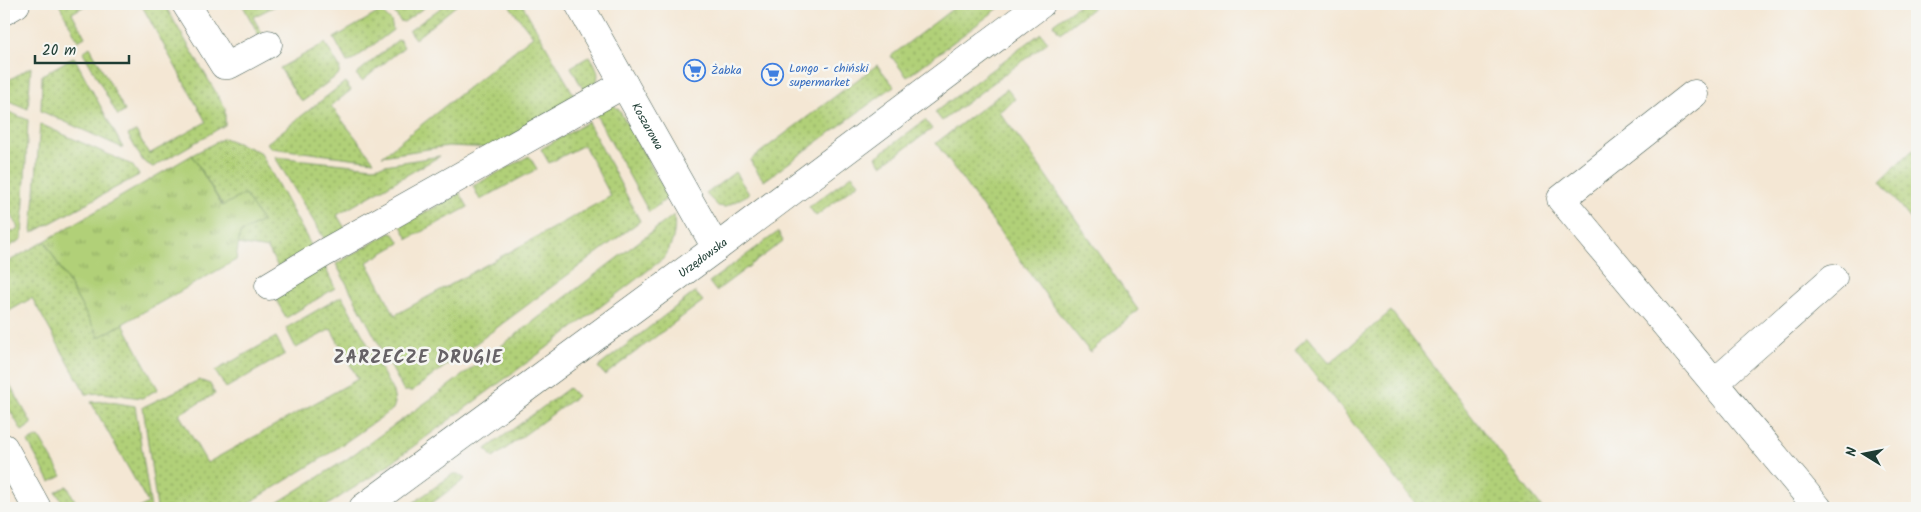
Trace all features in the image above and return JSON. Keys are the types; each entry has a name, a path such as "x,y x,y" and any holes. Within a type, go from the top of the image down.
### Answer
{"street":[{"path":"4,11 16,4"},
{"path":"186,4 224,64 229,65 268,44"},
{"name":"Koszarowa","path":"579,4 716,248"},
{"name":"Urzędowska","path":"363,508 716,248 1040,4"},
{"path":"269,286 624,84"},
{"path":"1694,94 1561,199 1818,508"},
{"path":"1714,383 1833,278"},
{"path":"4,448 12,482 37,508"}],"green space":[{"path":"59,4 88,4 72,13 85,37 78,41"},
{"path":"141,4 164,4 225,108 225,125 153,167 143,161 128,135 136,131 149,154 206,122"},
{"path":"242,4 279,4 253,17 265,39 262,41"},
{"path":"394,4 429,4 404,22 400,21 390,6"},
{"path":"446,4 458,4 415,39 409,31"},
{"path":"508,4 522,4 578,102 496,148 448,146 382,156 533,36"},
{"path":"959,4 1004,4 907,77 891,56"},
{"path":"1080,4 1098,4 1060,33 1053,24"},
{"path":"381,11 391,21 393,30 352,61 347,62 334,38"},
{"path":"1041,33 1048,42 942,121 935,112"},
{"path":"399,39 404,47 362,81 356,74"},
{"path":"325,43 340,68 339,74 303,101 298,97 280,68"},
{"path":"90,47 125,111 118,116 83,52"},
{"path":"590,56 598,72 598,77 586,95 571,67"},
{"path":"74,57 123,148 41,111 42,75"},
{"path":"877,65 894,86 764,181 751,160"},
{"path":"31,67 28,109 4,99 4,71 9,80"},
{"path":"345,82 351,90 331,106 374,161 271,148 267,143"},
{"path":"1007,89 1015,99 999,112 1029,151 1138,310 1090,352 1058,312 936,143"},
{"path":"611,103 619,110 669,197 649,212 593,109"},
{"path":"4,110 28,120 22,239 4,250 4,236 19,228 4,202"},
{"path":"925,120 932,129 882,165 876,157"},
{"path":"588,122 640,221 412,391 404,391 336,264 390,233 394,234 400,243 367,262 395,315 611,196 584,145 549,163 541,149"},
{"path":"40,124 132,165 139,175 32,233"},
{"path":"224,138 260,152 312,247 278,267 268,249 238,244 240,233 262,221 223,206 192,155"},
{"path":"1917,146 1917,227 1880,181"},
{"path":"192,155 222,206 245,194 262,221 240,233 236,260 99,337 45,241"},
{"path":"440,156 337,215 346,230 325,240 275,157 373,167"},
{"path":"529,156 537,169 480,200 473,186"},
{"path":"735,172 749,194 725,207 718,206 706,194"},
{"path":"852,175 859,183 816,216 809,207"},
{"path":"460,193 468,207 408,239 401,226"},
{"path":"674,215 673,237 670,248 664,258 536,356 384,468 323,508 269,508 347,459 439,393"},
{"path":"778,232 783,241 716,291 709,282"},
{"path":"45,241 99,337 123,324 158,389 142,398 103,393 86,394 32,298 4,314 4,264"},
{"path":"323,263 335,288 286,318 272,292"},
{"path":"695,292 703,301 605,375 598,367"},
{"path":"342,296 393,392 395,403 393,409 327,455 241,508 157,508 143,407 199,380 210,384 215,394 179,414 207,463 358,379 331,329 296,348 286,328"},
{"path":"1391,311 1542,508 1419,508 1295,349 1308,337 1330,363"},
{"path":"276,337 285,354 226,388 215,371"},
{"path":"4,374 32,424 22,431 4,400"},
{"path":"569,388 577,396 493,458 486,449"},
{"path":"105,401 135,406 151,508 139,508 148,503 91,402"},
{"path":"39,437 62,476 50,482 28,442"},
{"path":"453,474 458,474 465,479 425,508 410,508 409,506"},
{"path":"67,486 79,508 66,508 56,492"}],"place":[{"name":"Żabka","path":"695,70"},
{"name":"Longo - chiński supermarket","path":"773,75"}],"district":[{"name":"ZARZECZE DRUGIE","path":"418,357"}]}
